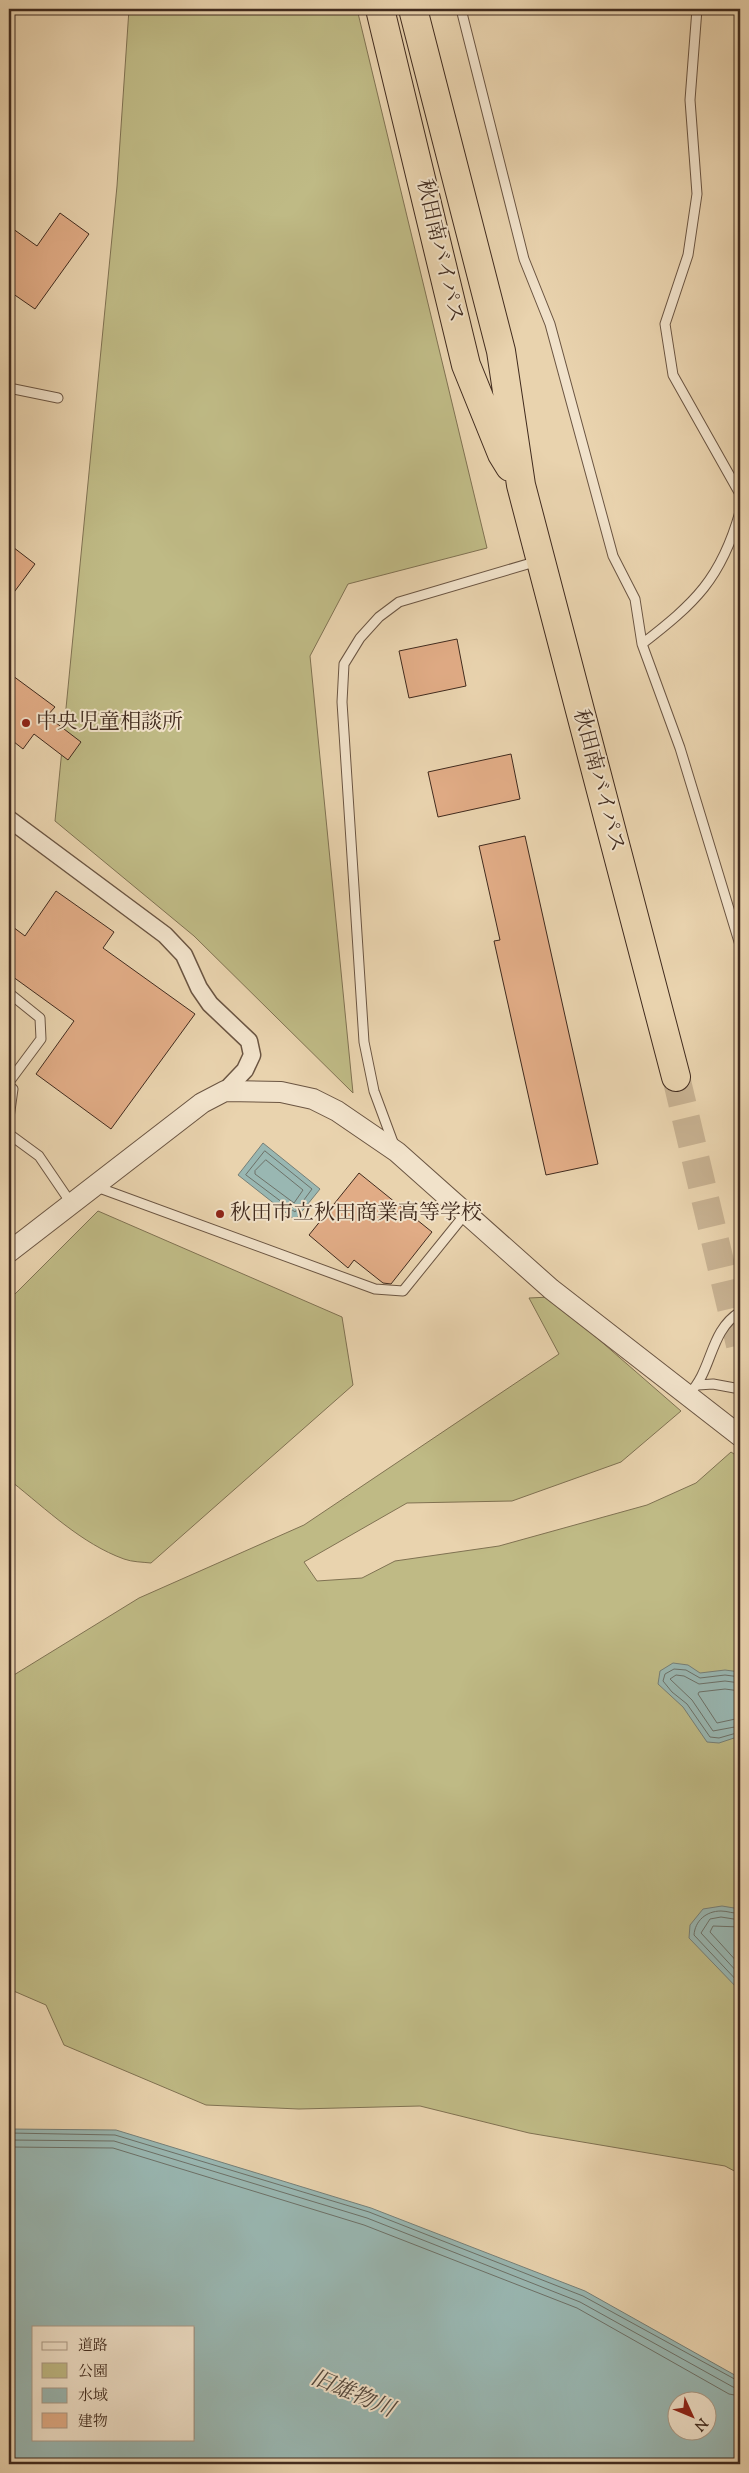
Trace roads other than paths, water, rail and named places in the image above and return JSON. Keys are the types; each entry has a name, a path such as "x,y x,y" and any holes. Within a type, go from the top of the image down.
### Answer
{"highway":[{"name":"秋田南バイパス","path":"380,9 466,364 502,454 521,485"},
{"name":"秋田南バイパス","path":"414,9 501,351 521,485 676,1077"}],"street":[{"path":"9,819 165,935 184,955 199,988 210,1004 249,1041 252,1055 245,1070 225,1091 202,1103 70,1203 9,1252"},
{"path":"225,1091 281,1092 312,1099 337,1111 397,1152 551,1289 694,1390 740,1436"}],"lane":[{"path":"460,9 524,259 550,324 613,556 635,599 642,644 680,748 740,945"},
{"path":"697,9 690,100 697,194 688,255 665,324 672,375 740,494"},
{"path":"9,388 58,398"},
{"path":"642,644 682,613 708,585 731,542 740,512"},
{"path":"397,1152 374,1091 364,1042 342,702 344,664 360,638 380,617 399,602 540,560"},
{"path":"9,993 40,1018 41,1039 9,1084 13,1089 9,1118"},
{"path":"9,1134 39,1156 70,1203"},
{"path":"94,1186 375,1289 403,1291 466,1214"},
{"path":"694,1390 718,1332 729,1319 740,1312"},
{"path":"694,1390 714,1384 740,1389"}],"water":[{"path":"263,1143 320,1189 295,1220 238,1175"},
{"path":"673,1663 688,1665 700,1673 725,1670 740,1672 740,1736 719,1743 707,1742 683,1707 658,1684 660,1671"},
{"path":"722,1906 740,1909 740,1991 689,1938 690,1925 703,1909"},
{"name":"旧雄物川","path":"9,2129 116,2130 371,2208 585,2291 740,2378 740,2464 31,2464 9,2458"}],"tunnel":[{"path":"676,1077 740,1345"}],"place":[{"name":"中央児童相談所","path":"26,723"},
{"name":"秋田市立秋田商業高等学校","path":"220,1214"}]}
